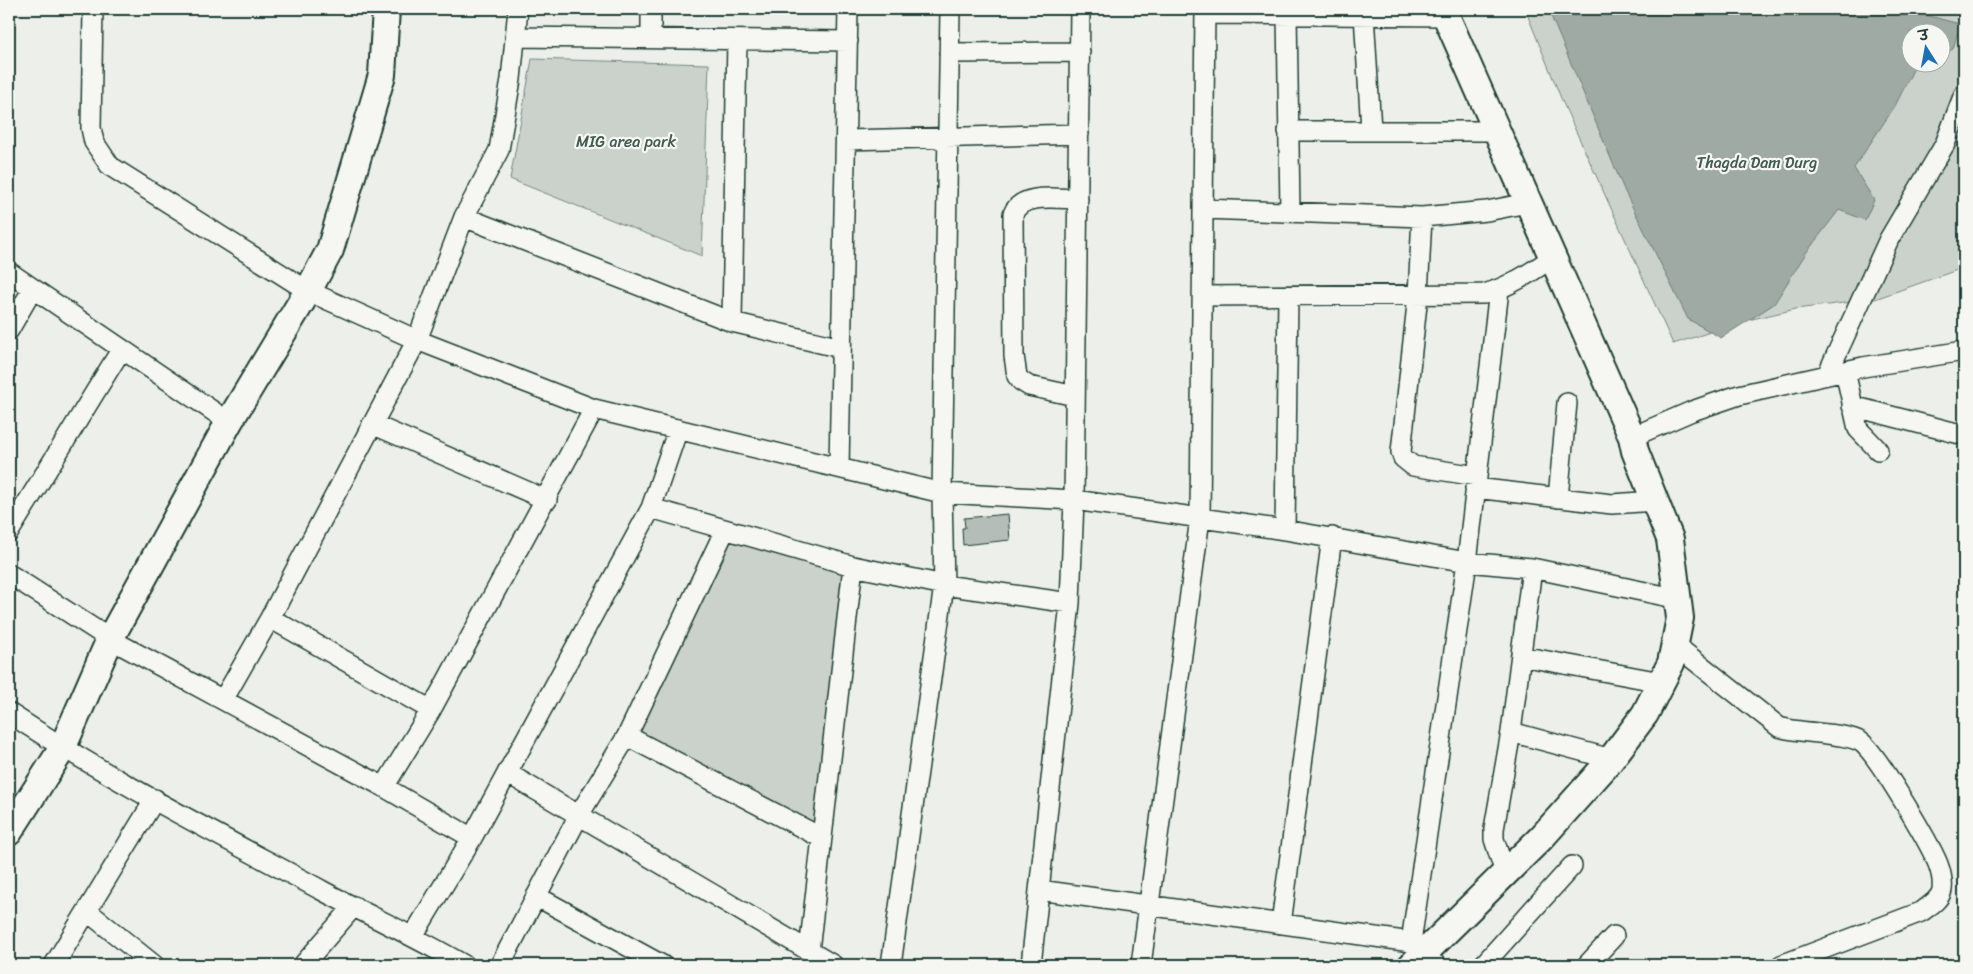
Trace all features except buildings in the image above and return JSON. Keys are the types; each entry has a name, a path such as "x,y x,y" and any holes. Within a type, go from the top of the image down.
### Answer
{"street":[{"path":"92,9 92,128 94,142 102,157 110,166 308,291 417,340 594,409 942,492 1074,500 1285,530 1467,562 1532,568 1679,599"},
{"path":"9,832 62,749 110,639 229,422 308,291 330,250 382,75 386,9"},
{"path":"223,700 270,618 417,340 464,217 499,150 511,79 518,9"},
{"path":"651,9 651,38"},
{"path":"839,467 848,9"},
{"path":"891,965 944,585 942,492 950,9"},
{"path":"1031,965 1070,603 1076,396 1080,9"},
{"path":"1141,965 1200,518 1204,296 1205,11 1287,14 1445,12 1527,203 1632,437 1670,540 1680,618 1671,663 1645,714 1611,759 1542,836 1422,955"},
{"path":"1287,14 1290,211"},
{"path":"1364,14 1371,130"},
{"path":"515,37 848,41"},
{"path":"732,322 737,40"},
{"path":"949,53 1080,52"},
{"path":"1878,450 1858,428 1852,406 1836,373 1889,239 1945,144 1964,94"},
{"path":"1288,131 1496,131"},
{"path":"846,140 948,139 1079,134"},
{"path":"1076,396 1029,386 1017,376 1014,356 1013,214 1019,205 1029,200 1078,199"},
{"path":"1204,209 1422,217 1487,212 1527,203"},
{"path":"464,217 732,322 842,348"},
{"path":"1422,217 1418,295 1400,444 1403,458 1413,466 1476,482 1558,498 1612,504 1655,501"},
{"path":"1204,296 1468,295 1499,290 1552,258"},
{"path":"9,272 32,290 229,422"},
{"path":"9,330 32,290"},
{"path":"1422,955 1499,290"},
{"path":"1285,530 1288,296"},
{"path":"9,532 121,350"},
{"path":"1632,437 1716,401 1836,373 1964,351"},
{"path":"1558,498 1567,404"},
{"path":"1852,406 1964,435"},
{"path":"384,787 431,710 547,500 594,409"},
{"path":"372,424 547,500"},
{"path":"413,936 472,838 651,508 678,429"},
{"path":"651,508 853,566 944,585 1070,603"},
{"path":"500,965 579,815 627,736 725,530"},
{"path":"1281,924 1332,537"},
{"path":"809,951 853,566"},
{"path":"1505,873 1494,839 1494,829 1511,732 1532,568"},
{"path":"9,574 110,639 384,787 472,838"},
{"path":"270,618 431,710"},
{"path":"1675,645 1779,727 1794,731 1848,738 1860,742 1875,759 1917,826 1938,865 1942,879 1942,892 1936,902 1921,912 1781,965"},
{"path":"1521,656 1662,682"},
{"path":"9,714 62,749 413,936 460,964"},
{"path":"1511,732 1611,759"},
{"path":"627,736 822,838"},
{"path":"507,773 833,965"},
{"path":"61,963 87,911 155,799"},
{"path":"1483,965 1572,866"},
{"path":"1039,890 1281,924 1422,955"},
{"path":"536,896 662,965"},
{"path":"303,965 354,906"},
{"path":"87,911 154,965"},
{"path":"1587,965 1614,936"}],"green space":[{"name":"Thagda Dam Durg","path":"1525,9 1964,9 1964,270 1960,269 1875,299 1796,309 1748,320 1673,344 1563,103"},
{"name":"MIG area park","path":"532,59 709,64 702,256 510,179"},
{"path":"725,530 853,566 822,838 627,736"}],"shaded area":[{"name":"Thagda Dam Durg","path":"1548,9 1902,9 1960,24 1953,49 1950,50 1950,22 1900,22 1900,72 1912,72 1895,106 1854,168 1874,200 1865,220 1839,210 1806,253 1774,304 1721,338 1688,319 1625,192"}]}
